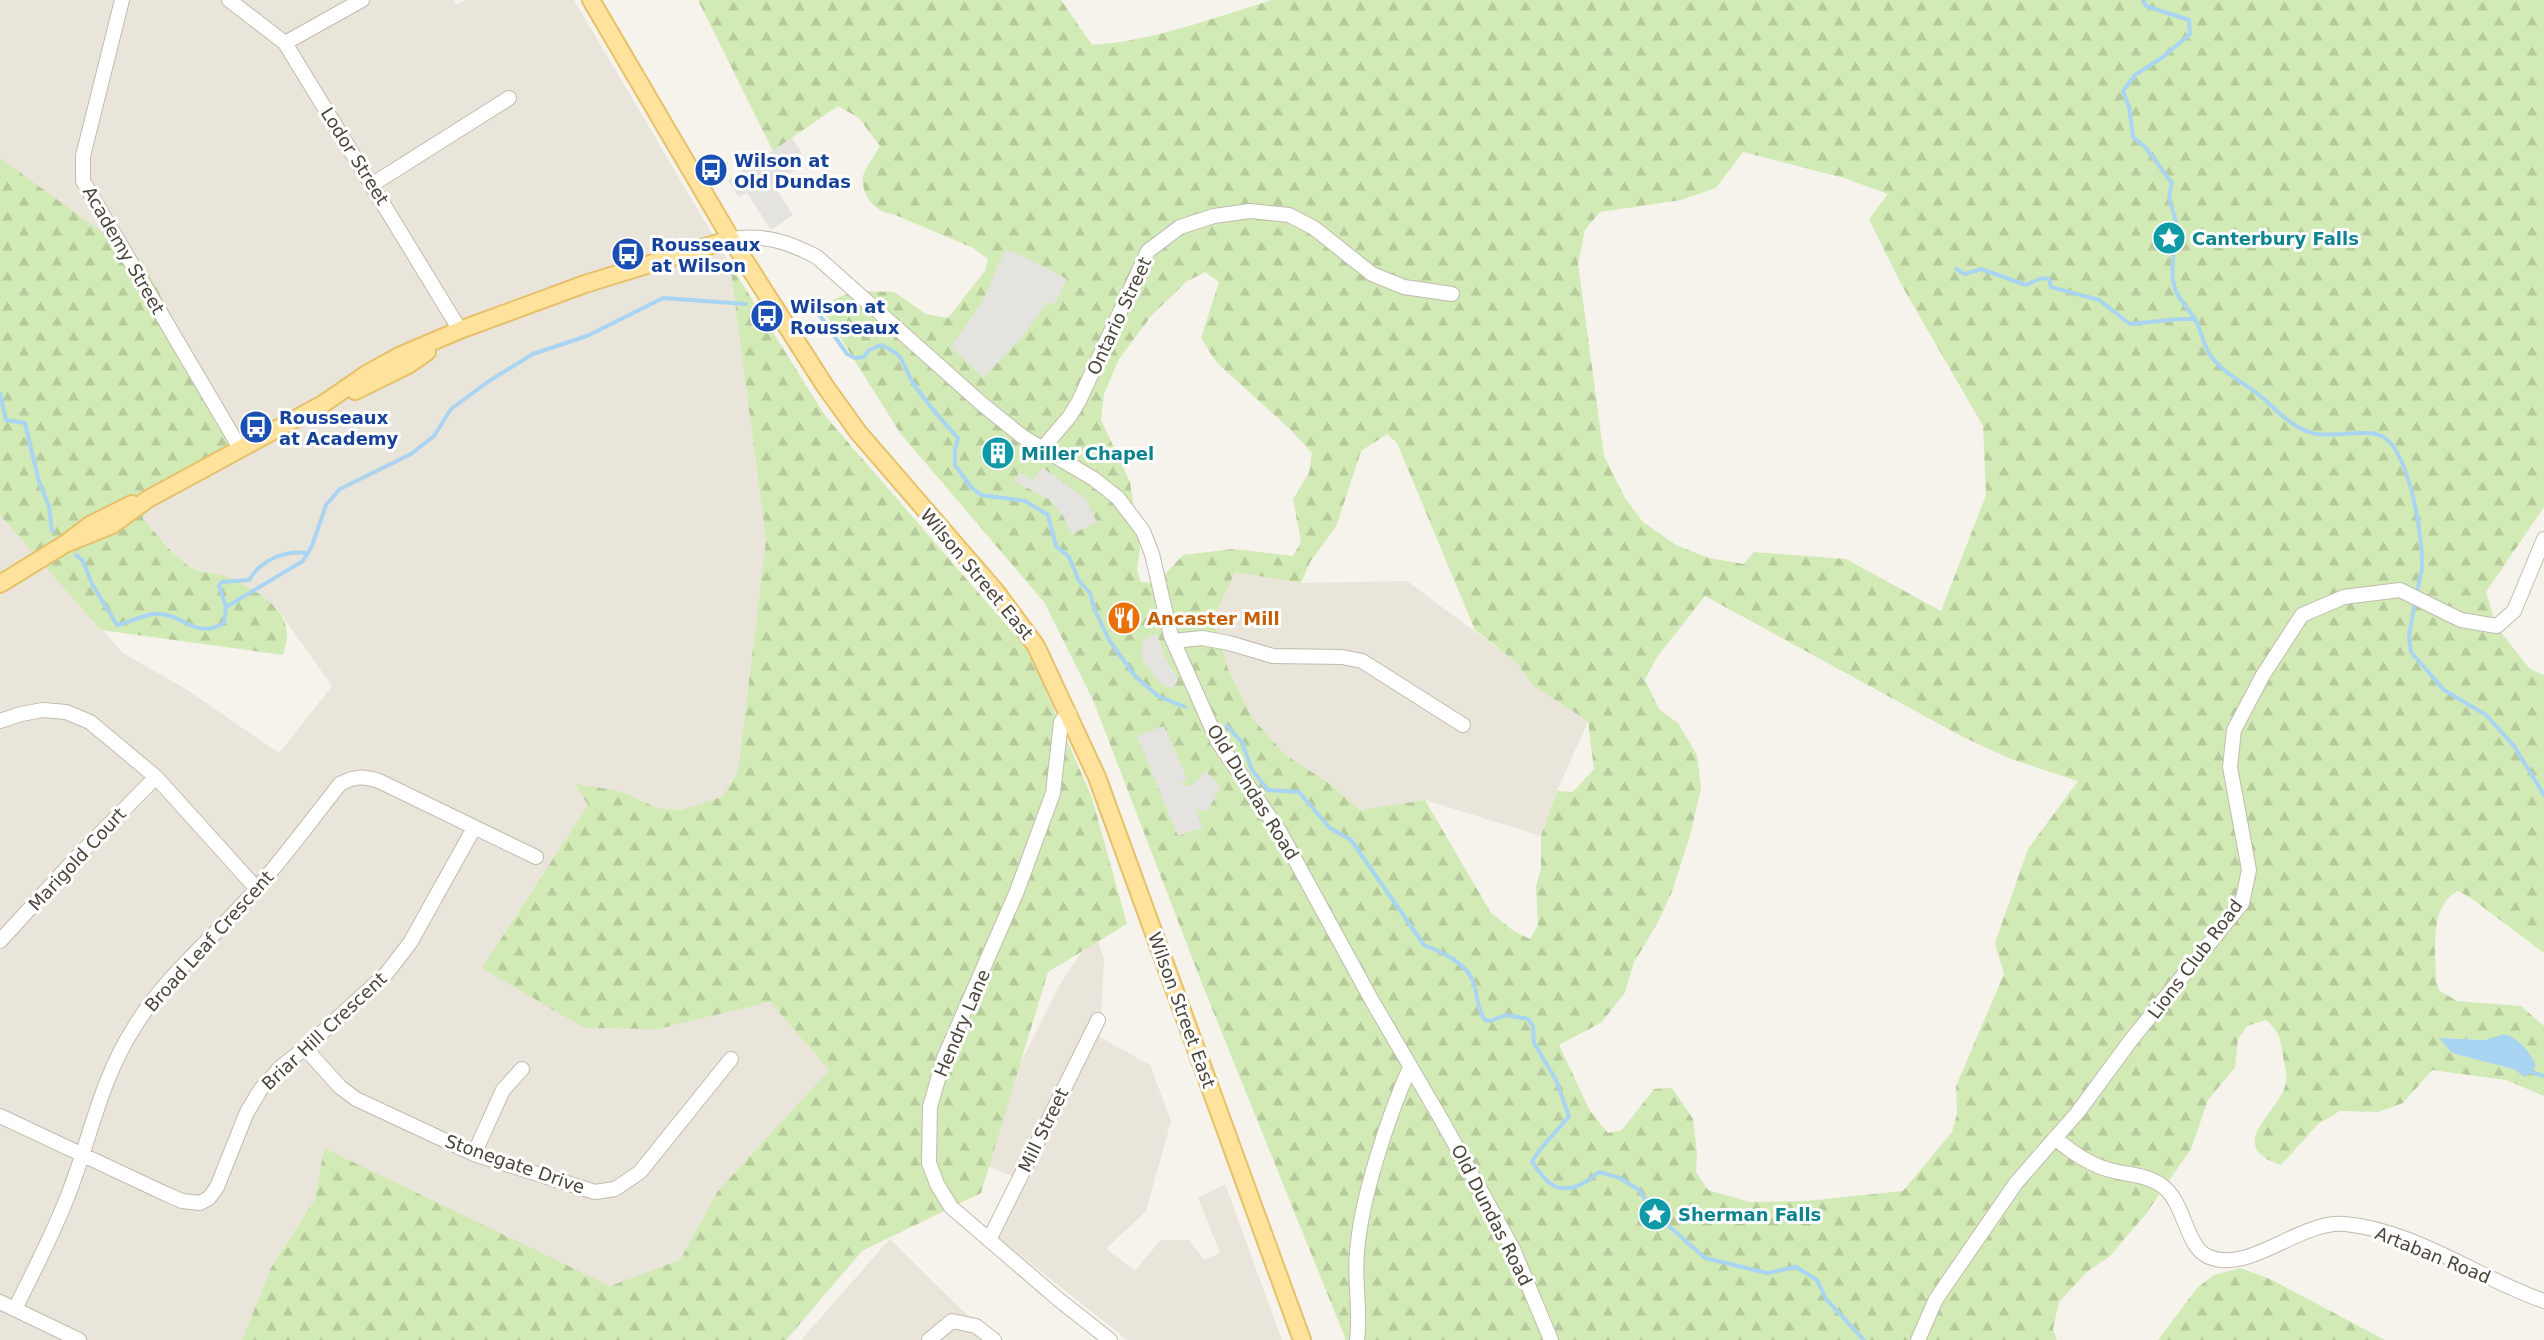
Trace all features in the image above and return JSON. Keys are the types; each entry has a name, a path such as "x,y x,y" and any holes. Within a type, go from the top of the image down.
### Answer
{"main road":[{"name":"Wilson Street East","path":"591,0 731,239 858,432 1018,619 1036,646 1097,777 1302,1340"},
{"path":"0,584 65,544 106,514 148,499 323,404 368,373 401,355 460,330 585,284 731,239"}],"street":[{"name":"Academy Street","path":"122,0 83,156 83,181 240,448"},
{"name":"Lodor Street","path":"230,0 285,43 460,330"},
{"path":"285,43 362,0"},
{"path":"373,184 509,98"},
{"name":"Ontario Street","path":"1042,449 1070,416 1079,401 1149,251 1180,227 1214,216 1250,211 1289,215 1314,228 1372,274 1404,287 1452,294"},
{"name":"Old Dundas Road","path":"731,239 752,236 768,238 801,248 817,257 982,404 1023,437 1094,478 1118,498 1143,531 1152,554 1173,641 1218,742 1280,832 1513,1249 1551,1340"},
{"name":"Lions Club Road","path":"1918,1340 1936,1299 2016,1183 2055,1138 2242,903 2249,870 2230,767 2234,730 2263,675 2302,615 2344,597 2400,590 2461,620 2497,626 2514,611 2544,539"},
{"path":"1173,641 1202,638 1273,656 1342,657 1362,661 1462,725"},
{"path":"0,722 21,714 43,710 66,712 90,722 156,777 257,889"},
{"name":"Hendry Lane","path":"1069,713 1061,722 1053,793 1017,891 944,1058 930,1107 929,1163 937,1184 951,1207 1110,1340"},
{"name":"Marigold Court","path":"0,941 76,858 156,777"},
{"name":"Broad Leaf Crescent","path":"15,1309 52,1232 82,1155 100,1096 116,1059 135,1025 161,989 257,889 340,784 352,777 365,777 379,782 536,857"},
{"name":"Briar Hill Crescent","path":"0,1116 182,1201 200,1203 209,1198 217,1187 247,1112 261,1089 282,1066 386,974 410,943 474,828"},
{"name":"Mill Street","path":"988,1240 1098,1020"},
{"name":"Stonegate Drive","path":"305,1048 340,1087 356,1099 474,1154 595,1192 615,1189 640,1172 731,1059"},
{"path":"1357,1340 1357,1252 1368,1191 1398,1094 1410,1066"},
{"path":"474,1154 503,1090 522,1069"},
{"name":"Artaban Road","path":"2055,1138 2091,1164 2115,1172 2140,1175 2162,1185 2176,1201 2191,1238 2206,1256 2226,1261 2250,1257 2310,1228 2344,1224 2379,1231 2420,1245 2470,1266 2519,1292 2544,1301"},
{"path":"0,1302 79,1340"},
{"path":"929,1340 952,1322 976,1326 994,1340"}],"shaded area":[{"path":"0,0 453,0 457,5 465,0 574,0 730,264 766,540 738,772 722,797 680,810 658,808 620,791 575,785 588,805 482,968 658,1029 770,1002 829,1070 718,1191 680,1260 610,1287 324,1148 315,1199 271,1268 242,1340 0,1340 0,515 123,653 189,691 279,753 332,686 276,607 222,575 194,569 179,558 143,519 0,335"},
{"path":"792,138 802,153 794,159 800,167 773,184 793,215 771,230 747,193 739,197 728,180"},
{"path":"1005,250 1018,254 1067,279 1054,305 1047,302 1024,335 983,378 951,347 982,302"},
{"path":"1042,467 1086,499 1097,522 1072,534 1063,516 1050,500 1014,481 1019,473 1033,480"},
{"path":"1235,572 1301,583 1407,581 1517,663 1533,686 1588,721 1557,791 1541,836 1425,800 1360,810 1329,783 1287,756 1252,718 1228,669 1213,619"},
{"name":"Ancaster Mill","path":"1157,634 1163,653 1178,680 1172,689 1161,684 1143,661 1141,651 1143,643 1146,638"},
{"path":"1164,726 1187,779 1180,784 1187,786 1195,783 1205,771 1221,786 1207,812 1198,809 1196,811 1203,827 1178,836 1137,736"},
{"path":"1095,932 1104,959 1100,1037 1150,1065 1171,1121 1146,1211 1106,1249 1135,1270 1161,1240 1189,1240 1204,1260 1220,1253 1198,1198 1225,1184 1282,1340 1127,1340 988,1229 1014,1177 972,1160 1059,986"},
{"path":"890,1239 963,1311 1001,1340 801,1340"}],"green space":[{"path":"698,0 1061,0 1092,45 1160,34 1272,0 2544,0 2544,507 2486,592 2496,626 2530,669 2544,675 2544,953 2471,898 2458,891 2448,898 2442,907 2435,944 2436,982 2440,991 2457,1001 2521,1006 2544,1026 2544,1096 2506,1080 2432,1070 2403,1103 2378,1112 2340,1111 2318,1124 2281,1165 2264,1157 2256,1148 2255,1139 2259,1128 2281,1095 2286,1083 2280,1040 2277,1032 2266,1020 2247,1026 2238,1039 2235,1067 2208,1100 2191,1149 2145,1215 2109,1257 2088,1271 2059,1302 2053,1329 2057,1340 1346,1340 1201,981 1093,700 1044,602 900,433 820,305 855,291 894,292 926,314 948,318 985,271 988,259 973,248 886,213 870,202 864,190 863,176 880,146 859,118 838,106 773,151","holes":["1743,152 1844,178 1888,194 1869,219 1901,284 1983,426 1986,495 1941,611 1846,559 1754,552 1744,564 1709,558 1676,545 1643,522 1625,498 1604,456 1578,264 1585,230 1600,212 1681,200 1716,188","1205,272 1219,282 1201,338 1216,362 1291,430 1312,453 1309,473 1293,499 1301,542 1293,556 1233,549 1183,555 1157,583 1141,582 1137,569 1140,548 1130,482 1101,420 1104,394 1119,359 1152,315 1186,282","1387,434 1397,443 1475,630 1517,663 1533,686 1588,721 1594,769 1573,792 1557,791 1541,836 1541,868 1536,887 1538,925 1530,939 1515,932 1491,913 1425,800 1360,810 1329,783 1287,756 1252,718 1228,669 1213,619 1235,572 1301,583 1310,562 1336,527 1361,451","1705,596 1963,737 2011,759 2078,781 2028,849 1995,943 2004,974 1956,1086 1957,1114 1952,1132 1903,1191 1806,1201 1750,1202 1708,1190 1696,1172 1697,1152 1693,1119 1672,1088 1654,1089 1622,1130 1608,1133 1590,1111 1559,1045 1602,1022 1625,992 1634,962 1656,926 1671,894 1690,836 1701,788 1697,755 1678,723 1659,709 1645,680 1657,657","2440,1038 2485,1040 2525,1076 2513,1069 2452,1053"]},
{"path":"0,158 143,262 244,452 143,508 143,519 172,551 192,568 234,580 255,591 274,606 286,626 287,639 283,655 101,630 0,515"},
{"path":"730,264 826,417 1028,650 1092,798 1127,924 1048,972 981,1193 862,1251 786,1340 242,1340 271,1268 315,1199 324,1148 610,1286 680,1260 718,1191 829,1070 770,1002 658,1029 584,1028 482,968 588,805 575,784 620,791 658,808 680,810 722,797 738,772 766,540"},
{"path":"2240,1268 2270,1279 2385,1340 2158,1340 2197,1288 2214,1275"}],"water":[{"path":"2504,1034 2519,1042 2534,1061 2536,1066 2525,1077 2513,1069 2452,1053 2439,1038 2485,1040"}],"waterway":[{"path":"2143,0 2146,6 2189,20 2190,34 2163,57 2135,75 2123,91 2129,107 2133,137 2145,147 2172,183 2170,201 2176,226 2173,278 2178,295 2195,319 2213,359 2293,424 2318,434 2369,433 2378,435 2394,447 2408,479 2420,537 2422,567 2417,594"},
{"path":"1956,269 1965,274 1981,269 2026,285 2042,278 2049,279 2051,287 2099,300 2130,324 2195,319"},
{"path":"76,555 83,561 92,584 117,625 153,614 163,614 196,627 214,628 224,623 226,607 303,561 312,546 326,505 340,489 411,454 434,436 451,409 489,381 533,354 587,336 663,298 746,304"},
{"path":"805,304 816,310 847,354 855,358 864,357 869,350 881,345 900,357 918,390 958,438 955,465 971,487 981,495 1025,501 1048,515 1056,546 1069,557 1079,581 1090,593 1094,608 1109,640 1135,676 1158,696 1185,707"},
{"path":"0,393 6,420 25,423 39,482 49,506 52,531"},
{"path":"226,607 219,586 222,582 249,580 267,561 291,553 308,553"},
{"path":"2415,601 2409,636 2411,652 2444,690 2486,715 2514,746 2544,795"},
{"path":"1227,726 1242,742 1252,770 1268,790 1299,792 1330,828 1351,840 1424,945 1446,955 1466,970 1474,984 1479,1007 1485,1020 1490,1021 1506,1015 1528,1019 1533,1026 1534,1043 1556,1080 1569,1116 1532,1162 1546,1180 1557,1187 1570,1188 1583,1184 1599,1172 1620,1178 1639,1190 1655,1214 1705,1258 1767,1273 1796,1267 1817,1280 1826,1299 1864,1340"},
{"path":"2531,1072 2544,1076"}],"place":[{"name":"Wilson at Old Dundas","path":"711,170"},
{"name":"Canterbury Falls","path":"2169,238"},
{"name":"Rousseaux at Wilson","path":"628,254"},
{"name":"Wilson at Rousseaux","path":"767,316"},
{"name":"Rousseaux at Academy","path":"256,427"},
{"name":"Miller Chapel","path":"998,453"},
{"name":"Ancaster Mill","path":"1124,618"},
{"name":"Sherman Falls","path":"1655,1214"}]}
